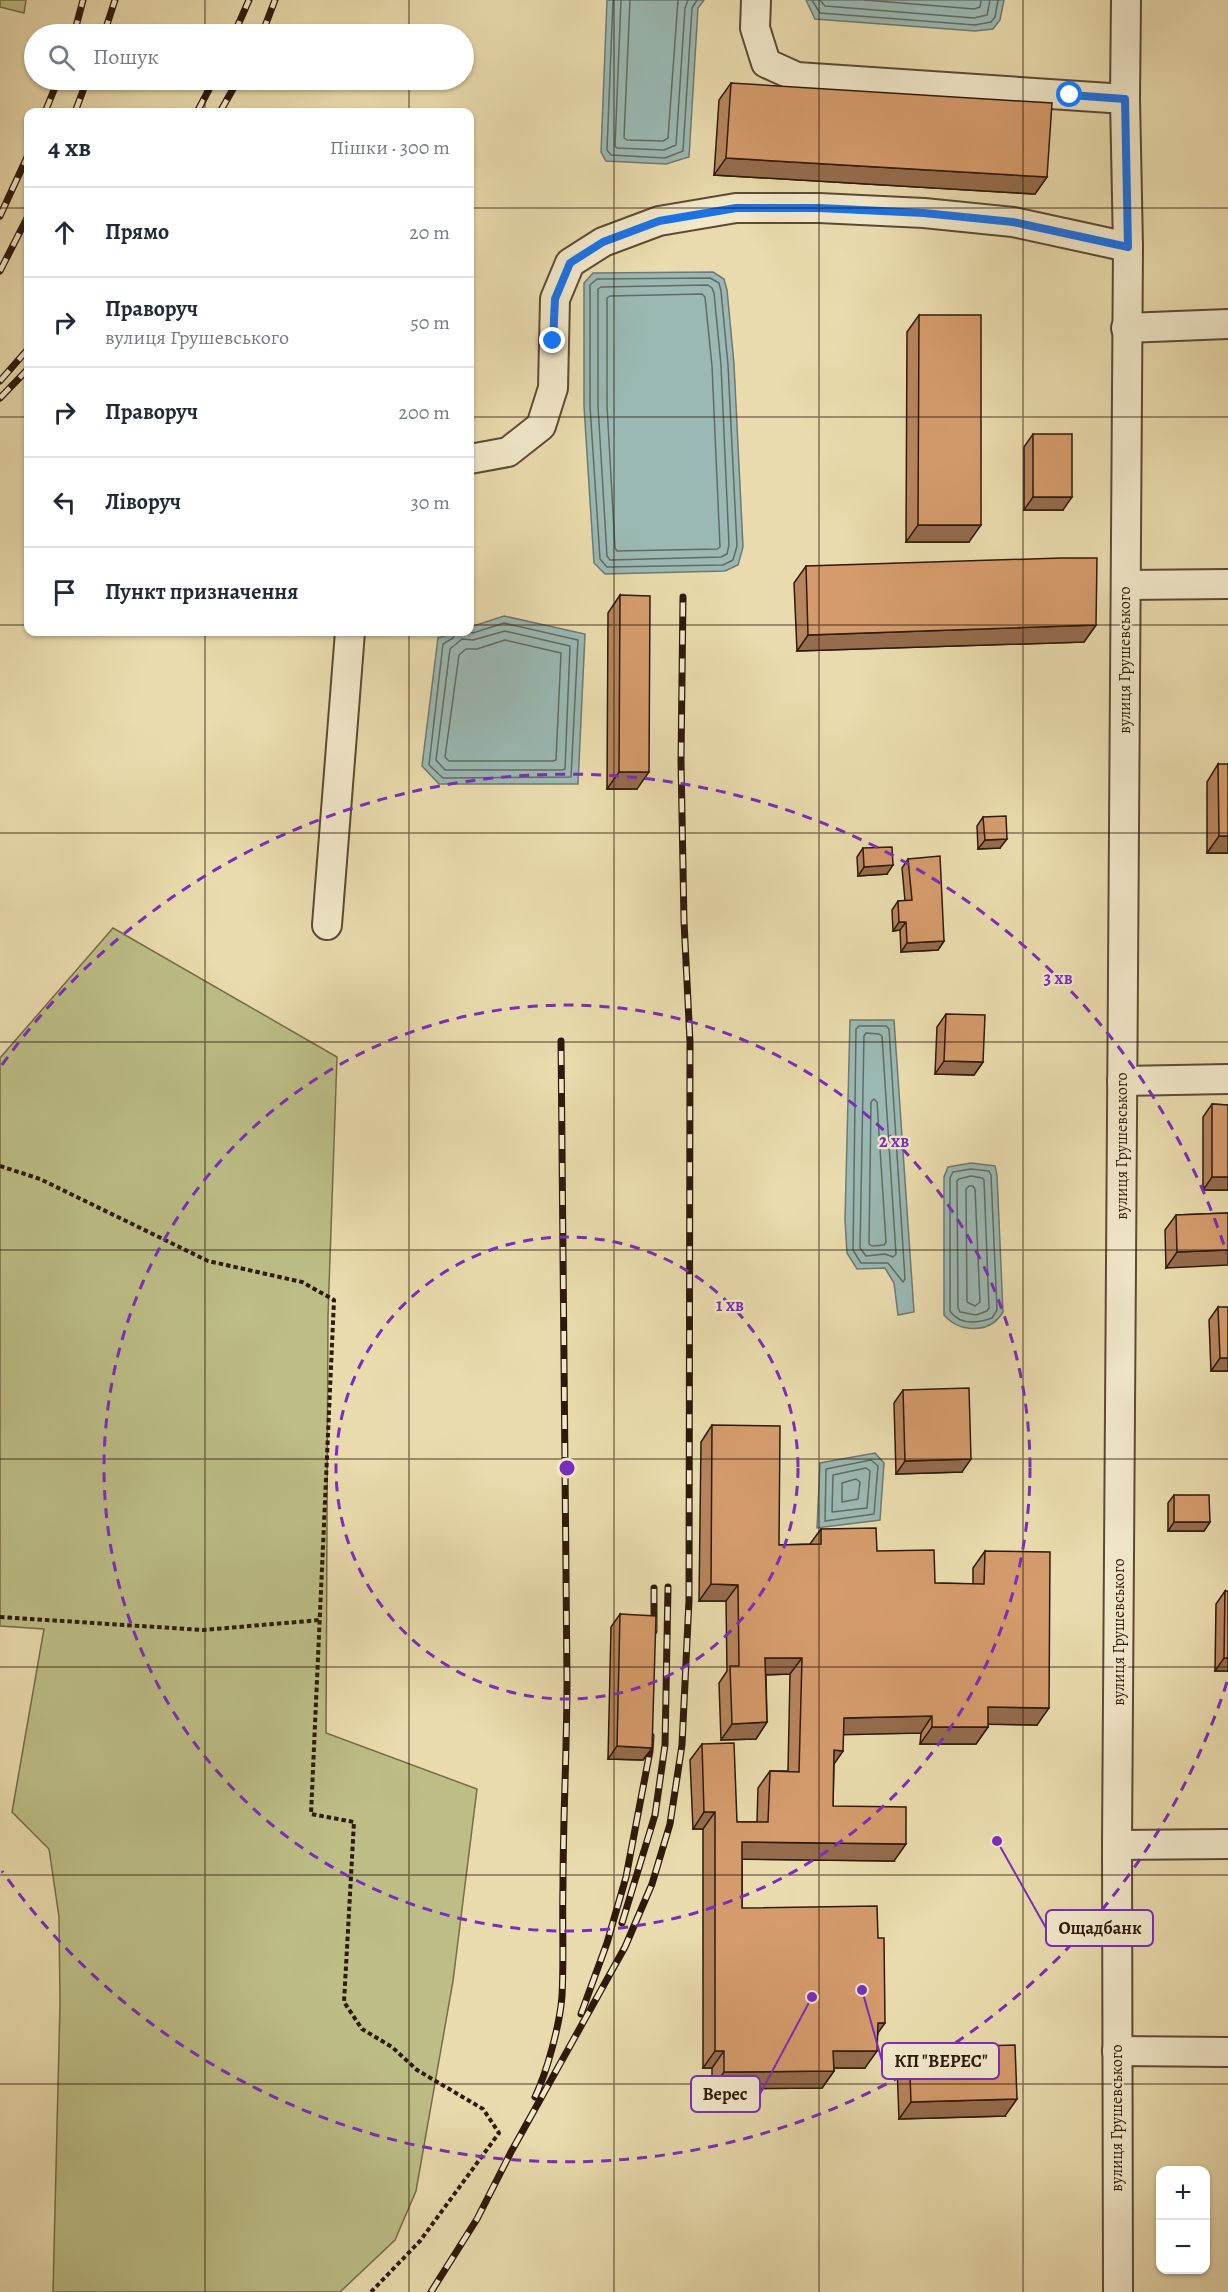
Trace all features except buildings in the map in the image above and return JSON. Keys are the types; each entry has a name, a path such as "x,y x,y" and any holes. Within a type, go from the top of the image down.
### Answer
{"street":[{"path":"756,0 755,28 766,63 798,77 1125,99"},
{"name":"вулиця Грушевського","path":"1118,2292 1117,1845 1128,247 1125,99 1126,0"},
{"path":"474,458 508,452 541,426 553,388 555,299 570,263 603,242 659,221 736,208 819,208 924,213 1013,222 1128,247"},
{"path":"1126,328 1228,324"},
{"path":"1126,585 1228,584"},
{"path":"327,925 350,636"},
{"path":"1122,1081 1228,1079"},
{"path":"1117,1845 1228,1844"},
{"path":"1117,2051 1228,2052"}],"path":[{"path":"0,1166 40,1179 208,1261 302,1282 334,1299 311,1814 354,1822 344,2002 363,2029 392,2047 417,2070 483,2109 499,2133 420,2241 371,2292"},
{"path":"0,1617 203,1630 320,1620"}],"green space":[{"path":"0,0 26,0 24,13 0,7"},
{"path":"113,928 337,1057 328,1316 326,1733 477,1789 453,1981 416,2191 395,2240 340,2292 53,2292 60,2004 59,1917 49,1849 12,1812 44,1629 0,1626 0,1058"}],"water":[{"path":"607,0 704,0 698,8 689,157 666,164 606,161 601,152"},
{"path":"806,0 1004,0 1000,20 993,29 975,31 815,19"},
{"path":"713,272 724,279 727,290 734,364 743,547 738,565 725,571 605,574 594,563 584,406 584,283 593,273"},
{"path":"504,616 585,634 578,784 439,784 422,766 438,638 474,636 474,626"},
{"path":"850,1020 894,1020 914,1312 898,1315 894,1283 885,1268 857,1269 847,1253 845,1220"},
{"path":"971,1163 995,1166 997,1175 1003,1312 991,1324 966,1328 944,1315 944,1177 948,1167"},
{"path":"875,1453 884,1463 880,1520 817,1528 820,1463"}],"railway":[{"path":"77,24 83,0"},
{"path":"107,24 115,0"},
{"path":"238,24 249,0"},
{"path":"266,24 275,0"},
{"path":"47,108 54,90"},
{"path":"76,108 83,90"},
{"path":"199,108 209,90"},
{"path":"222,108 232,90"},
{"path":"0,216 24,164"},
{"path":"0,271 24,224"},
{"path":"0,381 24,354"},
{"path":"0,398 24,373"},
{"path":"431,2292 477,2219 511,2152 625,1947 652,1884 670,1824 682,1745 689,1600 690,1042 684,921 681,761 683,597"},
{"path":"535,2097 556,2034 563,1982 567,1680 561,1041"},
{"path":"622,1923 655,1815 665,1745 668,1587"},
{"path":"654,1588 654,1631"},
{"path":"581,2014 607,1943 626,1877 651,1736"}],"place":[{"name":"Ощадбанк","path":"997,1841"},
{"name":"КП \"ВЕРЕС\"","path":"862,1990"},
{"name":"Верес","path":"812,1997"}],"route":[{"path":"553,341 555,299 570,263 603,242 659,221 736,208 819,208 924,213 1013,222 1128,247 1125,99 1070,95"}]}
